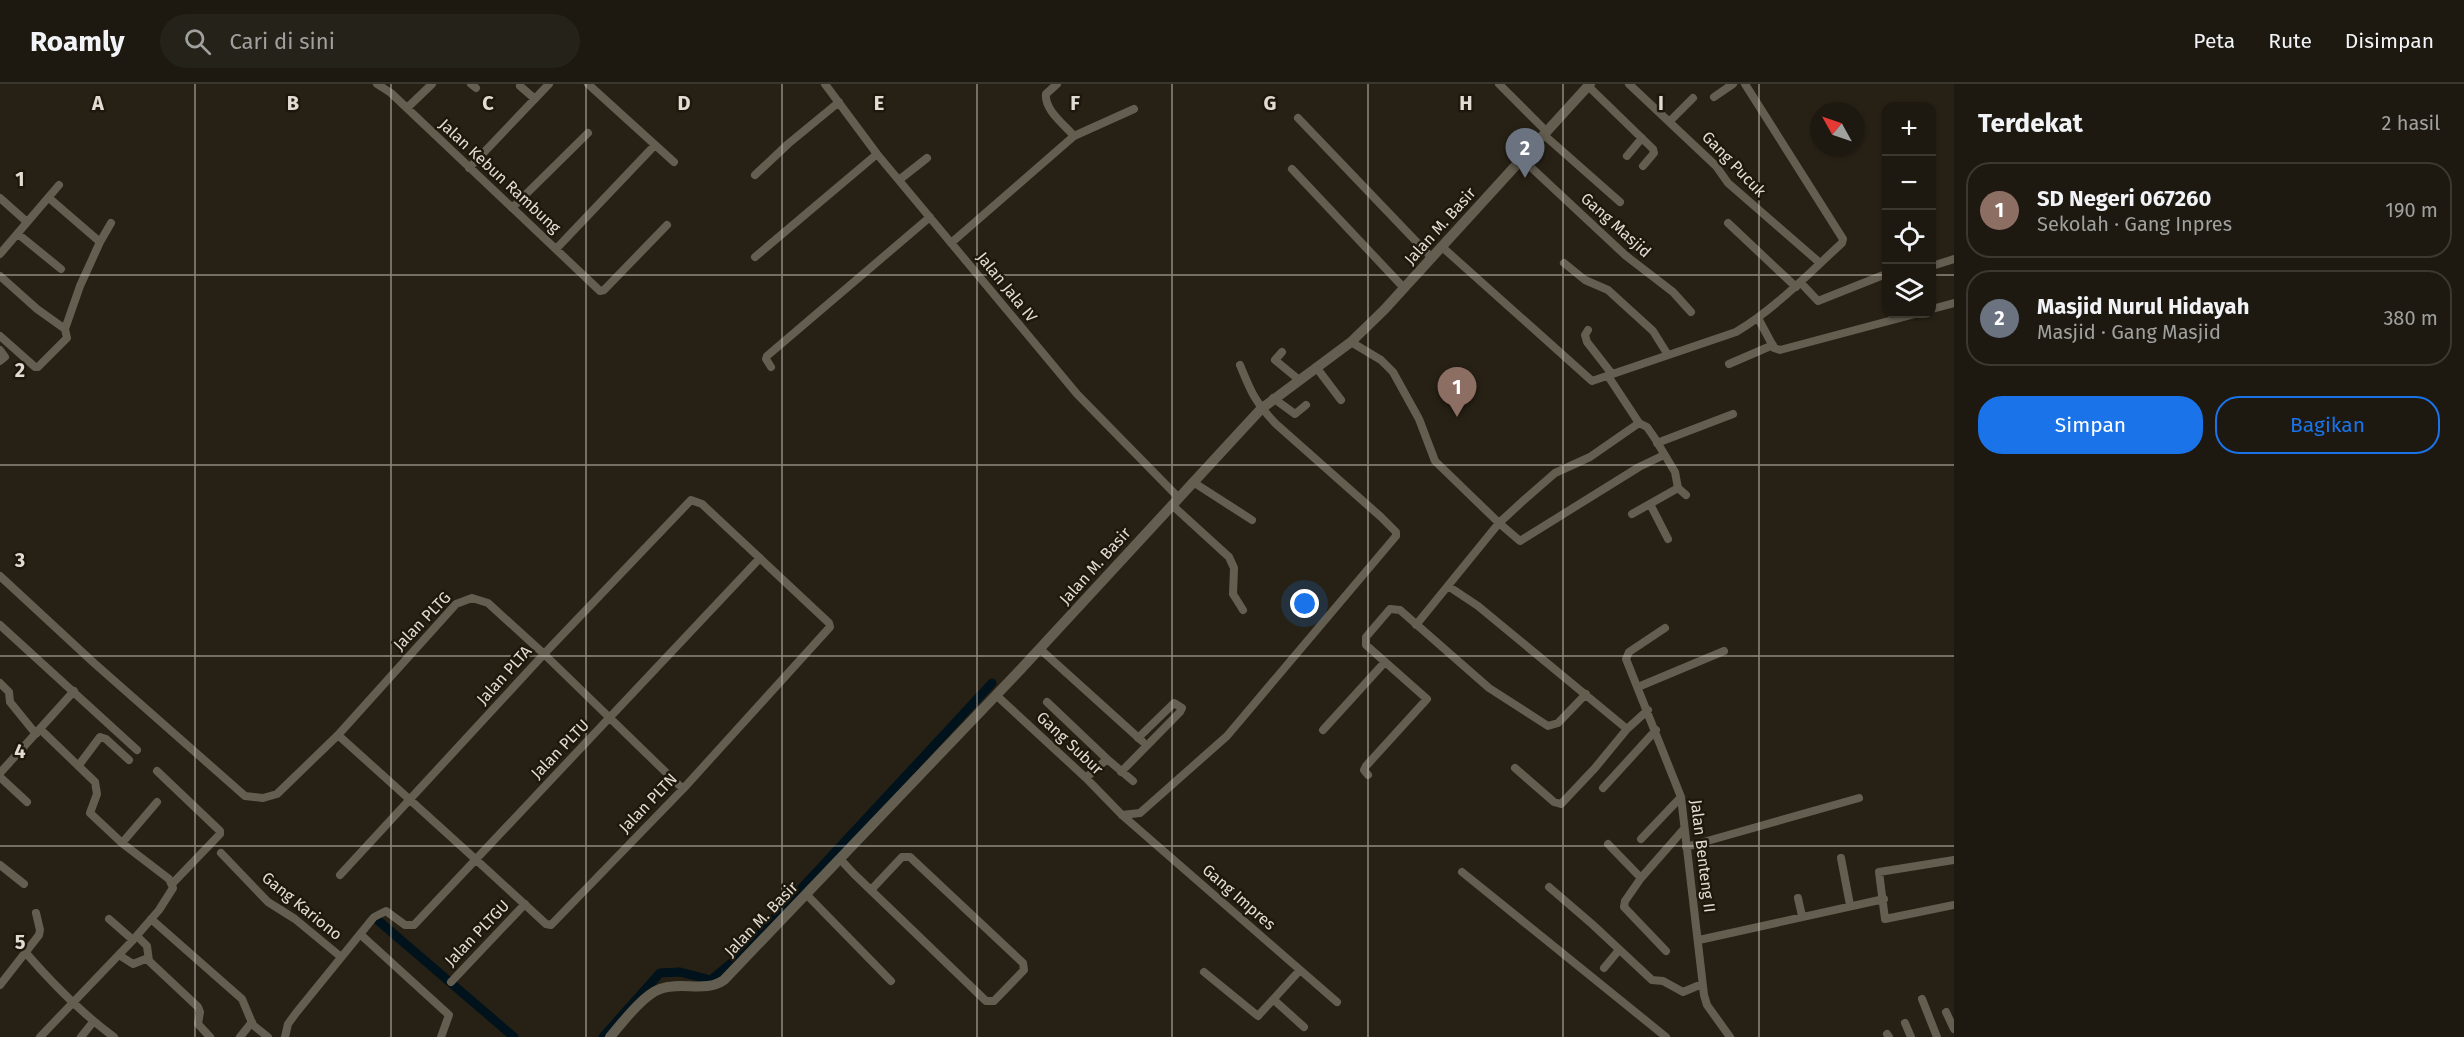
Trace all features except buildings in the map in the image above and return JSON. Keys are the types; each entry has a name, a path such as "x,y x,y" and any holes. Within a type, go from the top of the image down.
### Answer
{"main road":[{"name":"Jalan M. Basir","path":"615,1035 645,1000 659,989 719,983 1040,649 1261,409 1298,379 1351,342 1404,288 1589,85"}],"street":[{"name":"Jalan Kebun Rambung","path":"377,84 407,108 601,291 667,225"},
{"path":"407,108 432,84"},
{"path":"469,168 549,84"},
{"path":"588,84 674,162"},
{"name":"Jalan Jala IV","path":"825,84 899,180 1077,394 1175,501 1223,549 1234,568 1233,594 1243,610"},
{"path":"1057,84 1046,94 1045,100 1048,107 1074,136"},
{"path":"1499,84 1546,134 1620,202"},
{"name":"Gang Pucuk","path":"1629,84 1716,166 1728,183 1820,263"},
{"path":"1714,97 1733,84"},
{"path":"1441,246 1590,380 1595,381 1736,332 1758,318 1798,285 1842,243 1843,239 1745,84"},
{"path":"1589,85 1654,153 1643,166"},
{"path":"520,86 535,99"},
{"path":"1670,121 1693,98"},
{"path":"755,175 839,102"},
{"path":"951,243 1074,136 1134,109"},
{"path":"1298,118 1431,257"},
{"path":"512,208 588,133"},
{"path":"1627,156 1642,138"},
{"path":"556,249 655,145"},
{"path":"755,257 878,154"},
{"path":"899,180 927,158"},
{"name":"Gang Masjid","path":"1522,159 1625,255 1673,291 1691,312"},
{"path":"1292,169 1404,288"},
{"path":"0,254 59,185"},
{"path":"0,198 27,222"},
{"path":"49,198 100,242"},
{"path":"771,367 766,359 767,356 930,217"},
{"path":"65,329 84,276 111,223"},
{"path":"1728,223 1815,300 1818,301 1882,276"},
{"path":"18,234 61,269"},
{"path":"1936,265 1954,259"},
{"path":"1564,263 1585,280 1608,290 1653,331 1668,355"},
{"path":"0,276 37,309 65,329 68,338 37,368 0,336"},
{"path":"1936,308 1954,303"},
{"path":"1758,318 1773,345 1780,350 1900,318"},
{"path":"1588,330 1585,336 1587,342 1639,423 1647,427 1675,472 1678,488 1686,495"},
{"path":"1351,342 1381,360 1393,372 1419,418 1435,461 1516,539 1524,540 1639,467 1664,455"},
{"path":"1729,364 1773,345"},
{"path":"0,350 5,357 0,361"},
{"path":"1281,352 1275,360 1298,379"},
{"path":"1122,815 1140,813 1227,736 1396,536 1396,532 1382,517 1261,409 1255,401 1240,365"},
{"path":"1316,367 1341,400"},
{"path":"1273,398 1295,414 1306,405"},
{"path":"1657,443 1733,414"},
{"path":"1416,625 1499,524 1555,473 1590,457 1639,423"},
{"path":"1193,482 1252,520"},
{"path":"1632,514 1678,488"},
{"name":"Jalan PLTN","path":"338,735 546,924 552,924 683,789 829,632 829,623 694,499"},
{"name":"Jalan PLTA","path":"340,875 411,801 544,654 694,499"},
{"path":"1650,504 1668,539"},
{"name":"Jalan PLTU","path":"360,934 374,917 386,911 405,925 414,925 760,558"},
{"name":"Jalan PLTG","path":"0,576 237,790 254,798 277,794 338,735 448,612 467,598 477,598 488,603 683,789"},
{"path":"1448,586 1478,606 1627,729"},
{"path":"1368,775 1364,770 1366,766 1427,699 1367,648 1365,639 1388,611 1400,610 1489,688 1548,726 1558,723 1586,694"},
{"path":"0,625 137,750"},
{"name":"Jalan Benteng II","path":"1665,628 1626,656 1681,797 1686,847 1701,940 1702,984 1707,1005 1730,1037"},
{"path":"1040,649 1147,746"},
{"path":"1638,687 1724,651"},
{"path":"1323,730 1384,663"},
{"path":"0,683 9,692 10,702 38,731 96,782 98,788 90,813 172,884"},
{"path":"27,802 0,775 74,691"},
{"name":"Gang Subur","path":"996,695 1086,778 1122,815"},
{"path":"1047,702 1133,782"},
{"path":"1121,772 1182,710 1176,703 1171,705 1138,738"},
{"path":"1515,768 1554,802 1561,804 1627,729 1648,710"},
{"path":"1603,788 1656,730"},
{"path":"79,765 100,737 106,739 129,760"},
{"path":"1086,778 1107,759"},
{"path":"40,1037 72,1001 135,938 172,893 172,884 220,834 220,831 157,771"},
{"path":"1641,839 1681,797"},
{"path":"1686,847 1859,798"},
{"path":"122,843 157,802"},
{"name":"Gang Impres","path":"1122,815 1337,1002"},
{"path":"1666,951 1624,907 1625,901 1641,878 1684,829"},
{"path":"1608,844 1641,878"},
{"name":"Gang Kariono","path":"220,853 268,902 295,919 341,957"},
{"path":"840,859 871,890 988,1002 994,1001 1024,970 1023,963 908,856 902,857 871,890"},
{"path":"1841,858 1850,905"},
{"path":"1954,860 1879,872 1886,919 1954,904"},
{"path":"0,865 24,884"},
{"path":"1462,872 1666,1037"},
{"path":"1549,887 1593,924 1652,981 1663,981 1680,992 1702,984"},
{"path":"806,894 891,981"},
{"path":"1798,898 1802,916"},
{"path":"1701,940 1884,899"},
{"name":"Jalan PLTGU","path":"451,982 525,904"},
{"path":"0,985 27,953 40,932 36,914"},
{"path":"109,919 147,946 148,958 198,1007 200,1011 198,1024 210,1037"},
{"path":"151,919 242,999 252,1022 268,1037"},
{"path":"285,1037 288,1024 296,1013 360,934 449,1015 441,1037"},
{"path":"1604,968 1619,950"},
{"path":"27,953 49,980 93,1022 114,1037"},
{"path":"119,955 133,964 148,958"},
{"path":"1204,972 1255,1016 1263,1013 1300,970"},
{"path":"1922,999 1937,1037"},
{"path":"1274,1000 1304,1027"},
{"path":"1946,1011 1954,1029"},
{"path":"81,1037 93,1022"},
{"path":"240,1037 252,1022"},
{"path":"1905,1023 1911,1037"}],"waterway":[{"path":"603,1037 660,973 680,972 711,980 735,960 992,683"},
{"path":"374,917 514,1037"}],"place":[{"name":"Masjid Nurul Hidayah","path":"1525,178"},
{"name":"SD Negeri 067260","path":"1457,417"}]}
